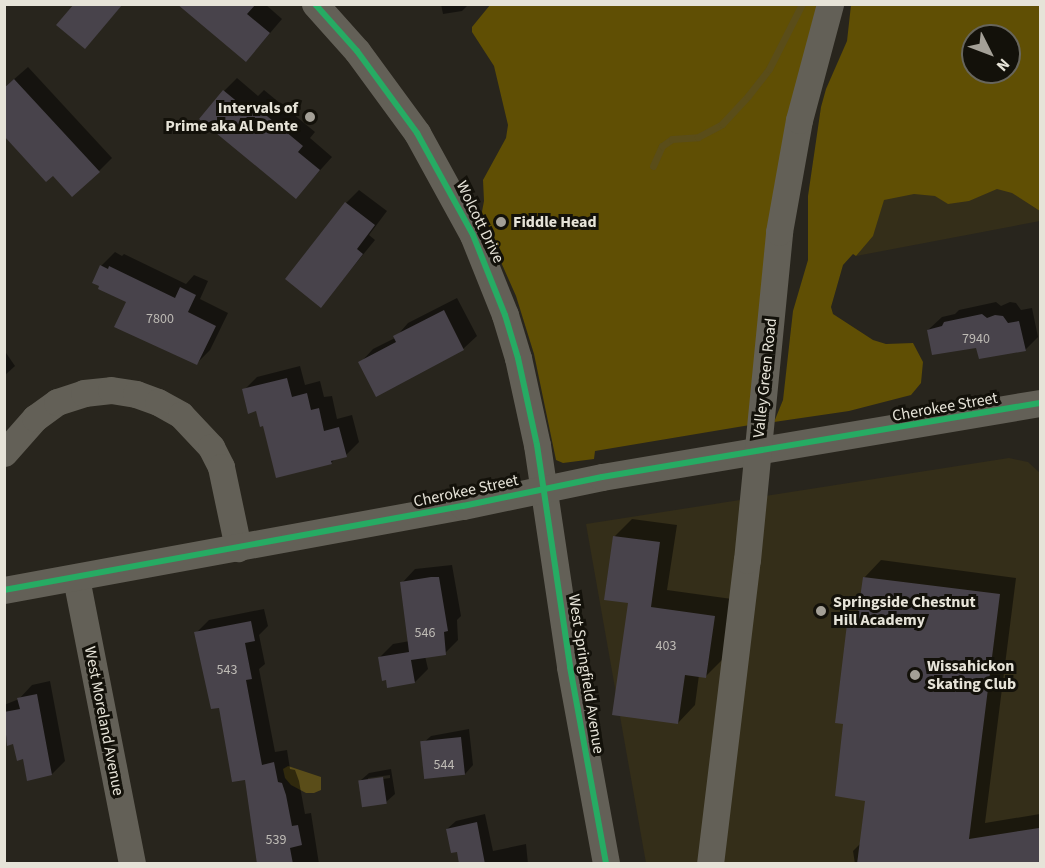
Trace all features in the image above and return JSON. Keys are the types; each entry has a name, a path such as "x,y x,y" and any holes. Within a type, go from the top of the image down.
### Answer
{"street":[{"name":"Wolcott Drive","path":"315,4 357,51 417,133 473,235 490,274 518,358 543,488"},
{"name":"Valley Green Road","path":"710,864 747,560 781,222 797,131 830,4"},
{"path":"4,453 34,418 57,402 84,393 111,390 136,394 158,402 181,415 211,447 221,467 238,548"},
{"name":"Cherokee Street","path":"4,590 238,548 602,477 1041,403"},
{"name":"West Springfield Avenue","path":"543,488 570,667 606,864"},
{"name":"West Moreland Avenue","path":"76,578 132,864"}],"shaded area":[{"path":"490,5 820,5 750,425 595,451 594,459 563,463 556,460 534,354 516,296 481,217 484,201 483,180 506,138 508,125 494,66 472,32 472,27"},
{"path":"851,5 1040,5 1040,211 1012,193 997,189 969,201 948,204 935,196 914,194 884,200 873,236 856,256 853,254 843,265 831,307 833,314 873,340 886,344 913,343 923,362 921,383 911,395 849,411 774,422 783,400 793,311 808,260 808,196 821,107 826,89 847,41"},
{"path":"968,5 1040,5 1040,221 856,256"},
{"name":"Springside Chestnut Hill Academy","path":"1009,458 1028,462 1040,473 1040,863 646,863 586,524"},
{"path":"288,766 321,777 321,790 306,793 291,785 285,778 283,769"}],"building":[{"path":"74,4 123,4 85,49 56,25"},
{"path":"177,4 256,4 247,14 270,33 246,62"},
{"path":"14,79 100,172 72,197 53,176 46,182 4,136 4,88"},
{"path":"223,90 245,108 250,102 303,146 298,152 320,170 296,199 199,119"},
{"path":"345,202 375,225 357,249 363,254 321,308 285,279"},
{"path":"100,265 108,269 109,266 175,298 180,287 196,295 188,312 216,326 197,365 114,327 126,302 98,289 99,286 92,283"},
{"path":"444,310 464,350 376,397 358,362 396,342 393,336"},
{"path":"982,314 987,318 995,315 1003,316 1008,323 1019,321 1026,351 979,359 976,348 932,355 927,330 942,326 944,322"},
{"path":"287,378 292,397 307,393 311,410 319,408 324,431 339,427 347,457 331,461 332,464 276,478 263,426 260,427 256,411 248,414 242,389"},
{"path":"613,536 660,542 651,607 715,616 706,678 685,675 678,724 612,715 628,603 604,600"},
{"path":"439,577 448,631 444,632 446,655 411,660 415,683 387,688 386,680 382,681 378,657 409,652 400,582"},
{"name":"Wissahickon Skating Club","path":"863,577 1000,594 969,839 1039,828 1041,864 857,864 865,801 835,796 843,724 835,723 847,624 856,626"},
{"path":"251,621 255,641 245,643 252,679 246,680 262,765 274,762 278,782 282,783 286,795 292,826 298,825 302,845 290,848 293,864 257,864 245,780 232,782 219,708 211,709 194,632"},
{"path":"37,694 52,775 27,781 23,759 17,761 13,744 7,746 4,712 20,709 17,698"},
{"path":"461,737 465,775 424,779 420,741"},
{"path":"383,777 387,804 362,807 358,780"},
{"path":"477,822 485,864 459,864 457,852 451,853 446,829"}],"waterway":[{"path":"653,166 662,146 672,139 698,137 722,124 748,96 769,69 802,4"}],"cycle path":[{"path":"315,4 357,51 417,133 473,235 505,315 518,358 537,445 570,667 606,864"},
{"path":"4,590 463,506 602,477 1040,403"}],"place":[{"name":"Intervals of Prime aka Al Dente","path":"310,117"},
{"name":"Fiddle Head","path":"501,222"},
{"name":"Springside Chestnut Hill Academy","path":"821,611"},
{"name":"Wissahickon Skating Club","path":"915,675"}]}
